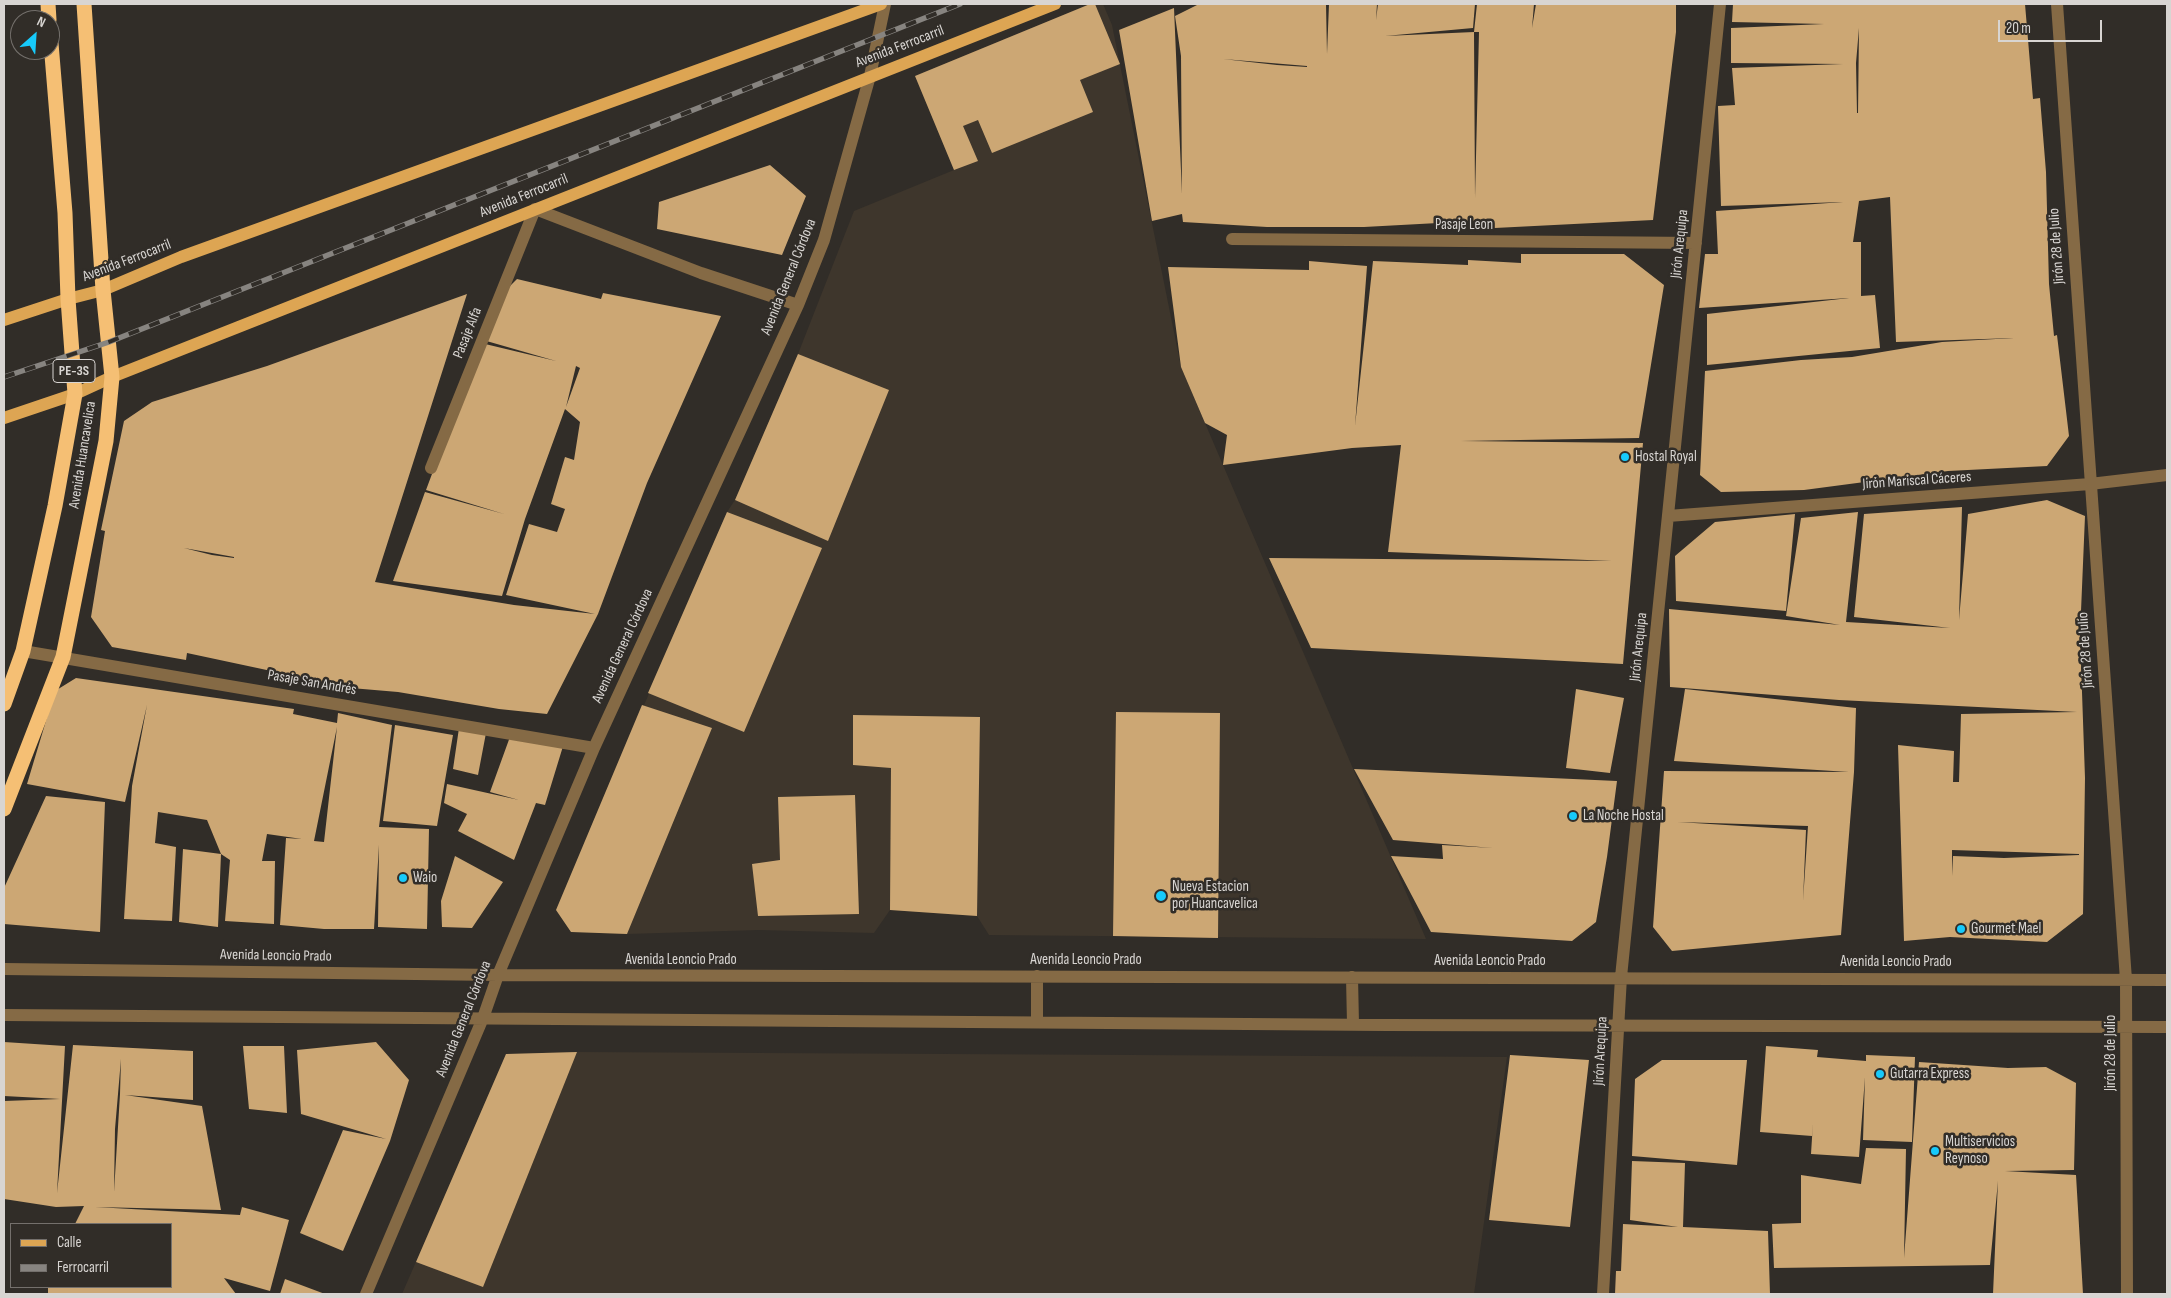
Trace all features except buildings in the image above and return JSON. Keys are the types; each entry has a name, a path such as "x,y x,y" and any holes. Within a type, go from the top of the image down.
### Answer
{"highway":[{"name":"Avenida Huancavelica","path":"4,809 63,657 106,441 112,377 103,290 84,4"},
{"name":"Avenida Huancavelica","path":"4,704 23,652 55,506 75,394 68,299 65,213 52,60"}],"main road":[{"name":"Avenida Ferrocarril","path":"4,320 68,299 103,290 181,257 883,4"},
{"name":"Avenida Ferrocarril","path":"4,418 75,394 112,377 1055,4"}],"street":[{"name":"Avenida General Córdova","path":"366,1294 484,1018 498,976 594,748 798,305 824,240 870,76 883,4"},
{"name":"Jirón Arequipa","path":"1603,1294 1621,977 1720,4"},
{"name":"Jirón 28 de Julio","path":"2056,4 2126,980 2128,1294"},
{"path":"535,209 702,273 798,305"},
{"name":"Pasaje Alfa","path":"431,468 535,209"},
{"name":"Pasaje Leon","path":"1232,239 1696,243"},
{"name":"Jirón Mariscal Cáceres","path":"1668,516 2090,484 2167,475"},
{"name":"Pasaje San Andrés","path":"23,652 63,657 594,748"},
{"name":"Avenida Leoncio Prado","path":"4,969 498,976 1621,977 2167,980"},
{"path":"1037,976 1037,1022"},
{"path":"1352,977 1353,1024"},
{"path":"4,1015 1618,1026 2167,1027"}],"shaded area":[{"path":"1090,4 1103,4 1112,25 1181,367 1426,939 989,935 977,916 890,910 874,933 759,930 627,934 571,932 556,910 727,512 735,500 798,354 854,211 954,170 915,76"},
{"path":"577,1052 1507,1057 1474,1294 402,1294 506,1054"}],"railway":[{"path":"4,377 109,342 960,4"}],"place":[{"name":"Hostal Royal","path":"1625,457"},
{"name":"La Noche Hostal","path":"1573,816"},
{"name":"Waio","path":"403,878"},
{"name":"Nueva Estacion por Huancavelica","path":"1161,896"},
{"name":"Gourmet Mael","path":"1961,929"},
{"name":"Gutarra Express","path":"1880,1074"},
{"name":"Multiservicios Reynoso","path":"1935,1151"}]}
